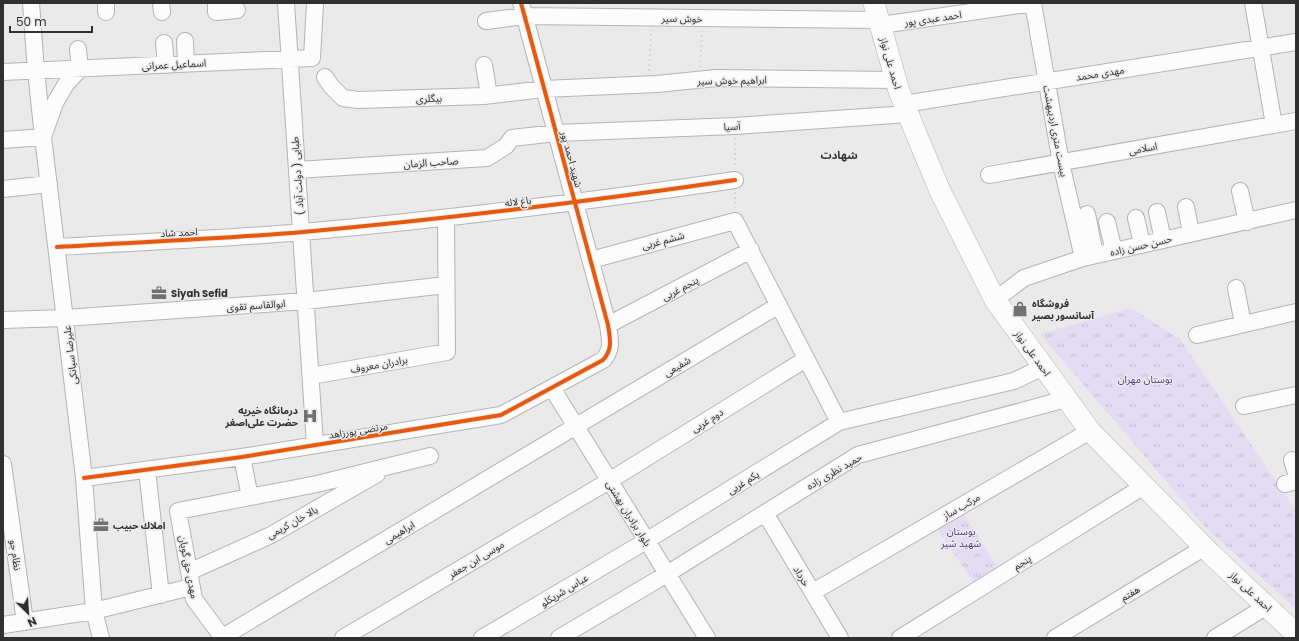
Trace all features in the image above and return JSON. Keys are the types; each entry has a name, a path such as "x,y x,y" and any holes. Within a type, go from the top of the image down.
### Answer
{"main road":[{"name":"احمد علی نواز","path":"878,16 896,80 906,109 940,192 995,300 1090,431 1205,547 1296,634"}],"street":[{"name":"علیرضا سیانکی","path":"31,3 43,137 84,478 101,638"},
{"path":"216,3 216,12 237,10"},
{"name":"طبایی ( دولت آباد )","path":"286,3 315,445"},
{"name":"اسماعیل عمرانی","path":"3,72 312,58 315,3"},
{"name":"احمد عبدی پور","path":"878,16 1033,3"},
{"name":"بیست متری اردیبهشت","path":"1033,3 1061,163 1089,256"},
{"path":"1253,3 1274,125"},
{"name":"خوش سیر","path":"486,21 522,10 652,18 878,16"},
{"name":"شهید احمد پور","path":"522,10 591,260 608,325 611,344"},
{"path":"185,41 186,63"},
{"name":"مهدی محمد","path":"906,109 1047,82 1296,42"},
{"path":"164,43 166,65"},
{"path":"3,140 43,137 55,103 66,84 80,69 78,49"},
{"path":"484,65 489,96"},
{"name":"بیگلری","path":"325,77 331,86 343,98 358,100 489,96 544,89"},
{"name":"ابراهیم خوش سیر","path":"544,89 648,84 716,78 896,80"},
{"name":"آسیا","path":"556,134 735,126 906,109"},
{"name":"اسلامی","path":"989,175 1296,121"},
{"name":"صاحب الزمان","path":"297,170 487,158 506,146 512,138 556,134"},
{"name":"باغ لاله","path":"302,232 446,218 575,203 735,180"},
{"path":"3,189 49,184"},
{"path":"1240,191 1247,222"},
{"path":"1186,207 1191,233"},
{"name":"حسن حسن زاده","path":"995,300 1024,278 1089,256 1296,210"},
{"path":"1157,212 1163,240"},
{"path":"1086,214 1089,256"},
{"path":"446,218 446,285"},
{"path":"1136,218 1142,244"},
{"name":"ششم غربی","path":"591,260 735,221 751,250"},
{"path":"1107,222 1114,251"},
{"name":"احمد شاد","path":"57,247 302,232"},
{"path":"751,250 839,422"},
{"name":"پنجم غربی","path":"608,325 751,250"},
{"name":"ابوالقاسم تقوی","path":"3,320 65,318 306,301 446,285"},
{"name":"برادران معروف","path":"311,376 447,352 446,285"},
{"path":"1236,288 1243,324"},
{"name":"شفیعی","path":"575,427 779,305"},
{"path":"1197,335 1296,312"},
{"name":"مرتضی پورزاهد","path":"84,478 242,457 501,415 603,360 608,354 611,344"},
{"name":"دوم غربی","path":"608,480 806,359"},
{"name":"یکم غربی","path":"646,541 839,422 1014,381 1043,367"},
{"name":"بلوار برادران بهشتی","path":"552,388 706,638"},
{"path":"1244,406 1296,396"},
{"name":"حمید نظری زاده","path":"559,638 667,574 858,455 1066,399"},
{"name":"ابراهیمی","path":"222,638 575,427"},
{"name":"مرکب ساز","path":"812,592 1090,431"},
{"name":"بالا خان کریمی","path":"178,511 317,484 430,456"},
{"path":"242,457 250,497"},
{"name":"نظام جو","path":"3,464 25,622"},
{"name":"بالا خان کریمی","path":"3,625 98,610 161,595 271,535 392,466"},
{"path":"147,470 161,595"},
{"name":"موسی ابن جعفر","path":"343,638 608,480"},
{"name":"پنجم","path":"900,638 1144,486"},
{"name":"مهدی حق گویان","path":"178,511 194,599 222,638"},
{"name":"خرداد","path":"764,513 840,638"},
{"name":"عباس شریکلو","path":"482,638 646,541"},
{"name":"هفتم","path":"1054,638 1205,547"},
{"path":"1215,638 1267,606"}],"path":[{"path":"648,84 652,18"},
{"path":"700,80 703,18"}],"green space":[{"name":"بوستان مهران","path":"1131,308 1180,339 1296,511 1296,609 1206,528 1040,334"},
{"name":"بوستان شهید شیر","path":"963,513 997,566 974,583 938,530"}],"cycle path":[{"path":"84,478 242,457 501,415 603,360 610,348 608,325 521,3"},
{"path":"57,247 242,237 357,227 519,209 735,180"}],"place":[{"name":"Siyah Sefid","path":"159,293"},
{"name":"فروشگاه آسانسور بصیر","path":"1020,309"},
{"name":"درمانگاه خیریه حضرت علی‌اصغر","path":"310,416"},
{"name":"املاك حبيب","path":"101,525"}],"district":[{"name":"شهادت","path":"839,155"}]}
